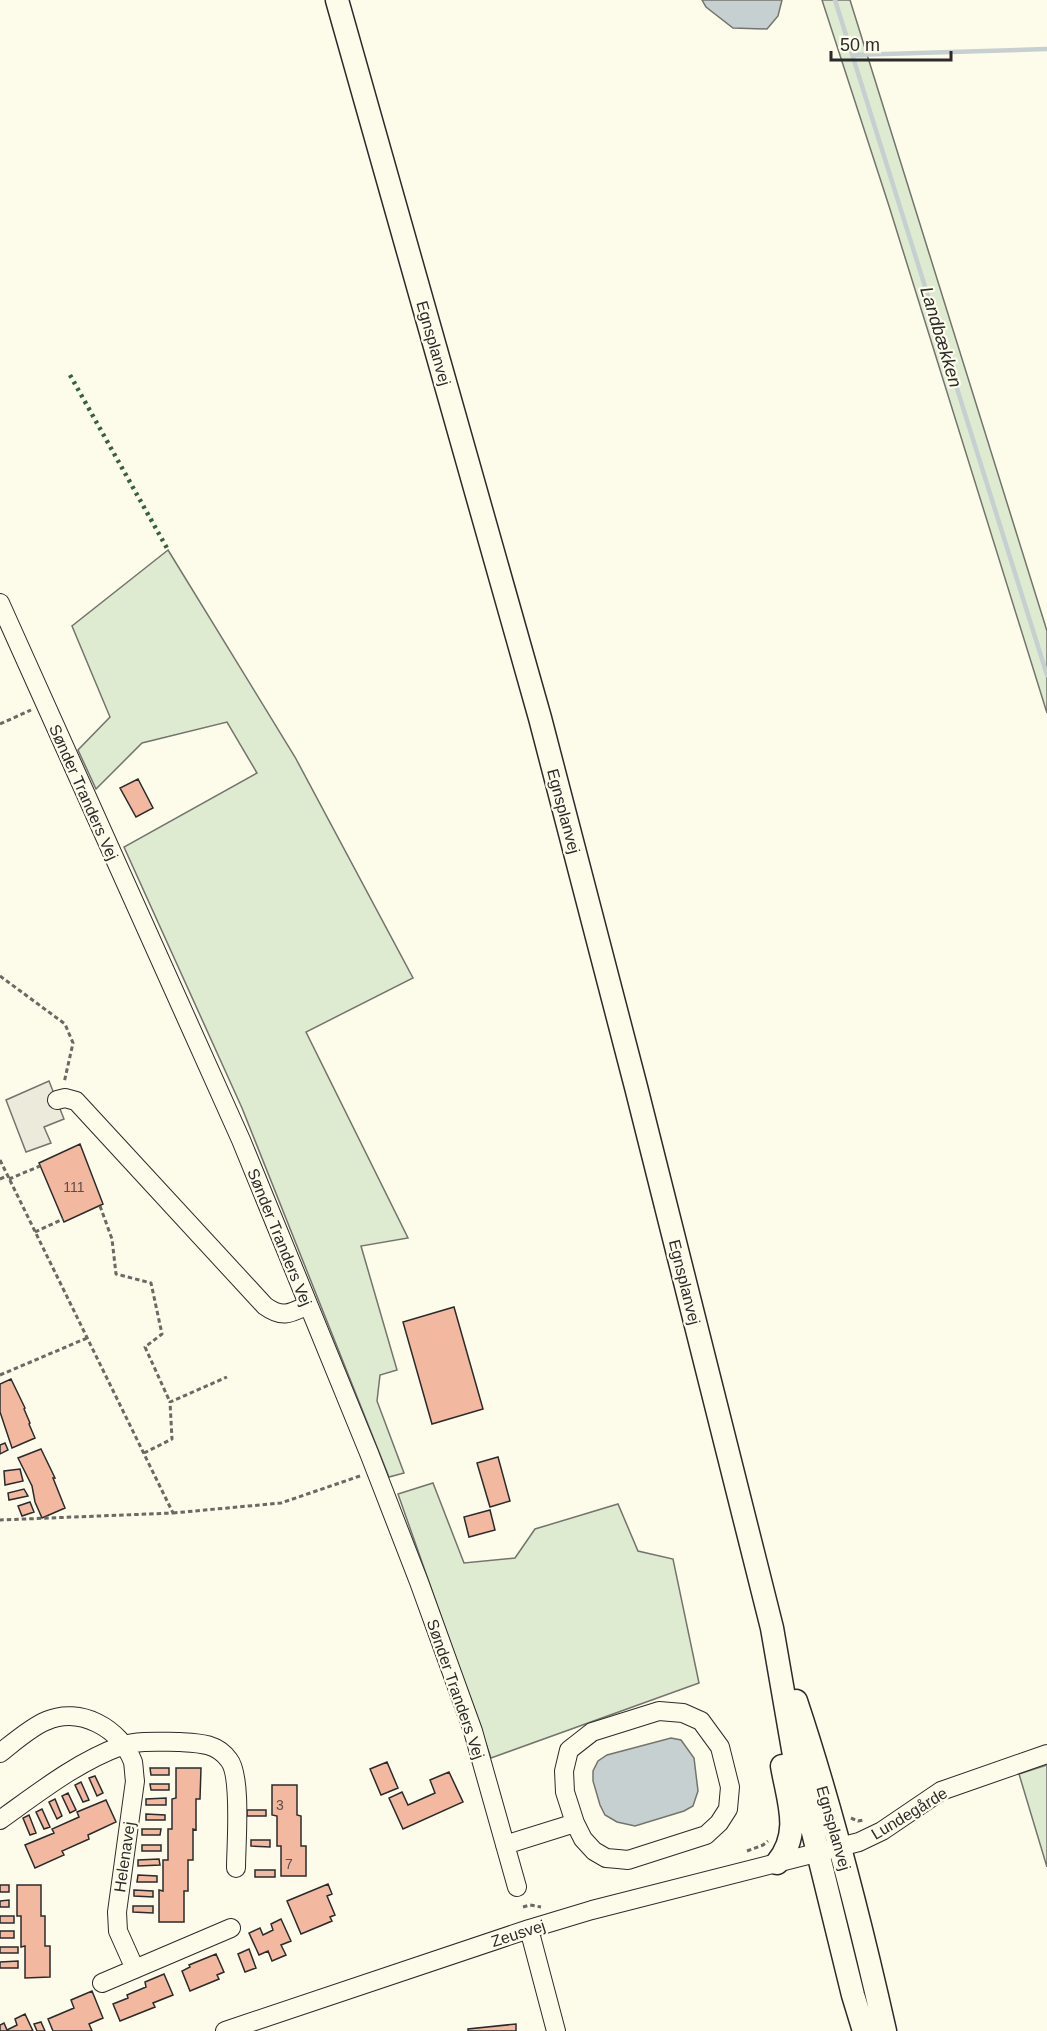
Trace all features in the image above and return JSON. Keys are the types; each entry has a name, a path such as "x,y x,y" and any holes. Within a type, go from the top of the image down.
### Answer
{"main road":[{"name":"Egnsplanvej","path":"337,0 540,718 772,1628 812,1749 840,1847 885,2031"},
{"path":"740,1504 759,1638 792,1823 789,1845 777,1863"},
{"name":"Egnsplanvej","path":"772,1628 794,1755 864,2031"}],"street":[{"name":"Sønder Tranders Vej","path":"0,603 241,1140 376,1470 473,1731 517,1887"},
{"path":"60,1100 76,1101 265,1306 275,1313 289,1314 308,1305"},
{"path":"659,1711 683,1713 701,1721 720,1747 730,1787 728,1809 719,1823 706,1835 628,1860 606,1858 594,1851 575,1822 565,1791 564,1771 569,1750 592,1732 659,1711"},
{"name":"Helenavej","path":"0,1753 45,1721 77,1715 92,1719 108,1729 123,1745 133,1763 135,1781 117,1912 118,1931 135,1969"},
{"path":"0,1820 78,1767 123,1745 153,1742 205,1743 219,1750 230,1760 236,1779 236,1868"},
{"name":"Lundegårde","path":"817,1853 859,1842 882,1831 941,1791 1047,1754"},
{"path":"505,1845 575,1822"},
{"name":"Zeusvej","path":"225,2031 529,1929 627,1900 817,1853"},
{"path":"102,1983 231,1928"},
{"path":"529,1929 556,2031"}],"path":[{"path":"0,724 45,704"},
{"path":"0,976 65,1024 73,1043 60,1100"},
{"path":"0,1160 173,1513"},
{"path":"0,1179 40,1166"},
{"path":"100,1206 112,1239 116,1274 151,1283 162,1334 145,1347 170,1402 172,1439 144,1453"},
{"path":"35,1232 63,1219"},
{"path":"0,1375 87,1338"},
{"path":"170,1402 227,1377"},
{"path":"0,1520 173,1513 281,1503 376,1470"},
{"path":"845,1816 858,1821 874,1817 882,1831"},
{"path":"742,1854 769,1840"},
{"path":"523,1907 530,1905 545,1907"}],"green space":[{"path":"822,0 850,0 1047,631 1047,713 889,206"},
{"path":"168,550 295,757 413,978 306,1032 408,1238 361,1246 397,1370 380,1375 377,1401 404,1473 389,1477 242,1108 124,847 257,773 227,722 142,743 96,789 78,750 110,717 72,626"},
{"path":"433,1483 464,1563 515,1558 535,1529 618,1504 638,1551 673,1559 699,1683 491,1758 398,1494"},
{"path":"1047,1765 1047,1867 1019,1774"}],"shaded area":[{"path":"702,0 782,0 778,16 767,29 733,28 706,7"},
{"path":"49,1081 64,1119 44,1127 51,1143 26,1152 6,1100"},
{"path":"671,1738 681,1740 694,1758 698,1791 693,1806 635,1826 617,1822 605,1815 593,1781 593,1771 598,1761 607,1755"}],"building":[{"path":"138,779 153,808 136,817 120,788"},
{"path":"80,1144 103,1204 64,1222 39,1163"},
{"path":"454,1307 483,1409 432,1424 403,1322"},
{"path":"11,1379 25,1408 35,1438 12,1448 0,1412 0,1384"},
{"path":"5,1443 8,1450 0,1454 0,1445"},
{"path":"41,1449 55,1478 53,1478 65,1508 42,1518 35,1502 32,1486 18,1458"},
{"path":"498,1457 510,1501 490,1507 477,1463"},
{"path":"20,1469 23,1481 5,1485 4,1471"},
{"path":"24,1489 28,1496 9,1500 8,1493"},
{"path":"30,1502 34,1512 22,1516 18,1506"},
{"path":"490,1510 495,1530 469,1537 464,1517"},
{"path":"387,1762 398,1788 381,1795 370,1769"},
{"path":"150,1768 169,1768 169,1775 151,1775"},
{"path":"176,1768 201,1768 200,1799 196,1799 193,1860 188,1860 188,1891 184,1891 184,1922 159,1922 159,1890 163,1891 163,1860 168,1860 168,1829 172,1829 172,1799 176,1798"},
{"path":"449,1772 463,1802 403,1829 389,1798 402,1792 408,1805 435,1793 430,1780"},
{"path":"95,1776 103,1793 97,1796 89,1778"},
{"path":"81,1782 89,1800 83,1802 75,1785"},
{"path":"150,1784 169,1784 169,1790 151,1790"},
{"path":"272,1785 297,1785 297,1815 301,1816 301,1846 306,1846 306,1876 281,1876 281,1846 277,1846 277,1816 272,1815"},
{"path":"68,1793 76,1810 70,1813 62,1796"},
{"path":"166,1798 166,1805 146,1805 146,1799"},
{"path":"55,1799 62,1816 57,1819 49,1802"},
{"path":"106,1800 116,1822 88,1835 89,1839 62,1851 64,1855 35,1868 25,1845 54,1833 52,1829 79,1817 77,1812"},
{"path":"42,1809 50,1827 44,1829 36,1812"},
{"path":"247,1810 266,1810 266,1816 247,1816"},
{"path":"146,1814 165,1815 165,1820 146,1820"},
{"path":"29,1815 36,1833 30,1835 23,1818"},
{"path":"142,1829 161,1829 160,1835 142,1835"},
{"path":"251,1840 270,1840 270,1847 251,1846"},
{"path":"142,1845 161,1845 161,1851 142,1851"},
{"path":"159,1859 160,1865 138,1866 138,1860"},
{"path":"255,1870 275,1870 275,1877 255,1877"},
{"path":"138,1875 157,1876 157,1882 137,1882"},
{"path":"328,1884 332,1894 327,1896 335,1915 330,1917 332,1921 301,1934 287,1901"},
{"path":"0,1885 9,1885 9,1892 0,1892"},
{"path":"17,1885 41,1885 41,1916 45,1916 45,1946 50,1946 50,1977 25,1978 25,1946 21,1947 21,1916 17,1916"},
{"path":"134,1890 153,1891 153,1897 134,1896"},
{"path":"9,1900 9,1907 0,1907 0,1901"},
{"path":"133,1906 153,1906 153,1913 133,1912"},
{"path":"0,1916 14,1916 14,1923 0,1923"},
{"path":"281,1919 291,1941 281,1945 286,1955 272,1961 268,1951 259,1955 249,1933 260,1928 263,1935 273,1930 271,1924"},
{"path":"0,1931 14,1931 14,1938 0,1938"},
{"path":"0,1947 18,1947 18,1953 0,1953"},
{"path":"249,1949 256,1968 245,1972 238,1954"},
{"path":"216,1954 224,1972 217,1975 219,1979 190,1991 182,1971 190,1967 189,1965"},
{"path":"18,1961 18,1968 0,1968 0,1962"},
{"path":"164,1974 173,1995 153,2003 155,2007 120,2021 113,2004 146,1987 145,1982"},
{"path":"92,1991 103,2018 89,2024 92,2031 53,2031 48,2019 74,2008 71,2000"},
{"path":"25,2014 33,2031 0,2031 0,2025 4,2023 7,2030 17,2025 15,2019"},
{"path":"41,2022 45,2031 37,2031 34,2024"},
{"path":"516,2024 516,2031 468,2031 468,2029"}],"waterway":[{"name":"Landbækken","path":"835,0 1047,675"},
{"path":"852,55 1047,49"}],"hedge":[{"path":"70,375 168,550"}]}
